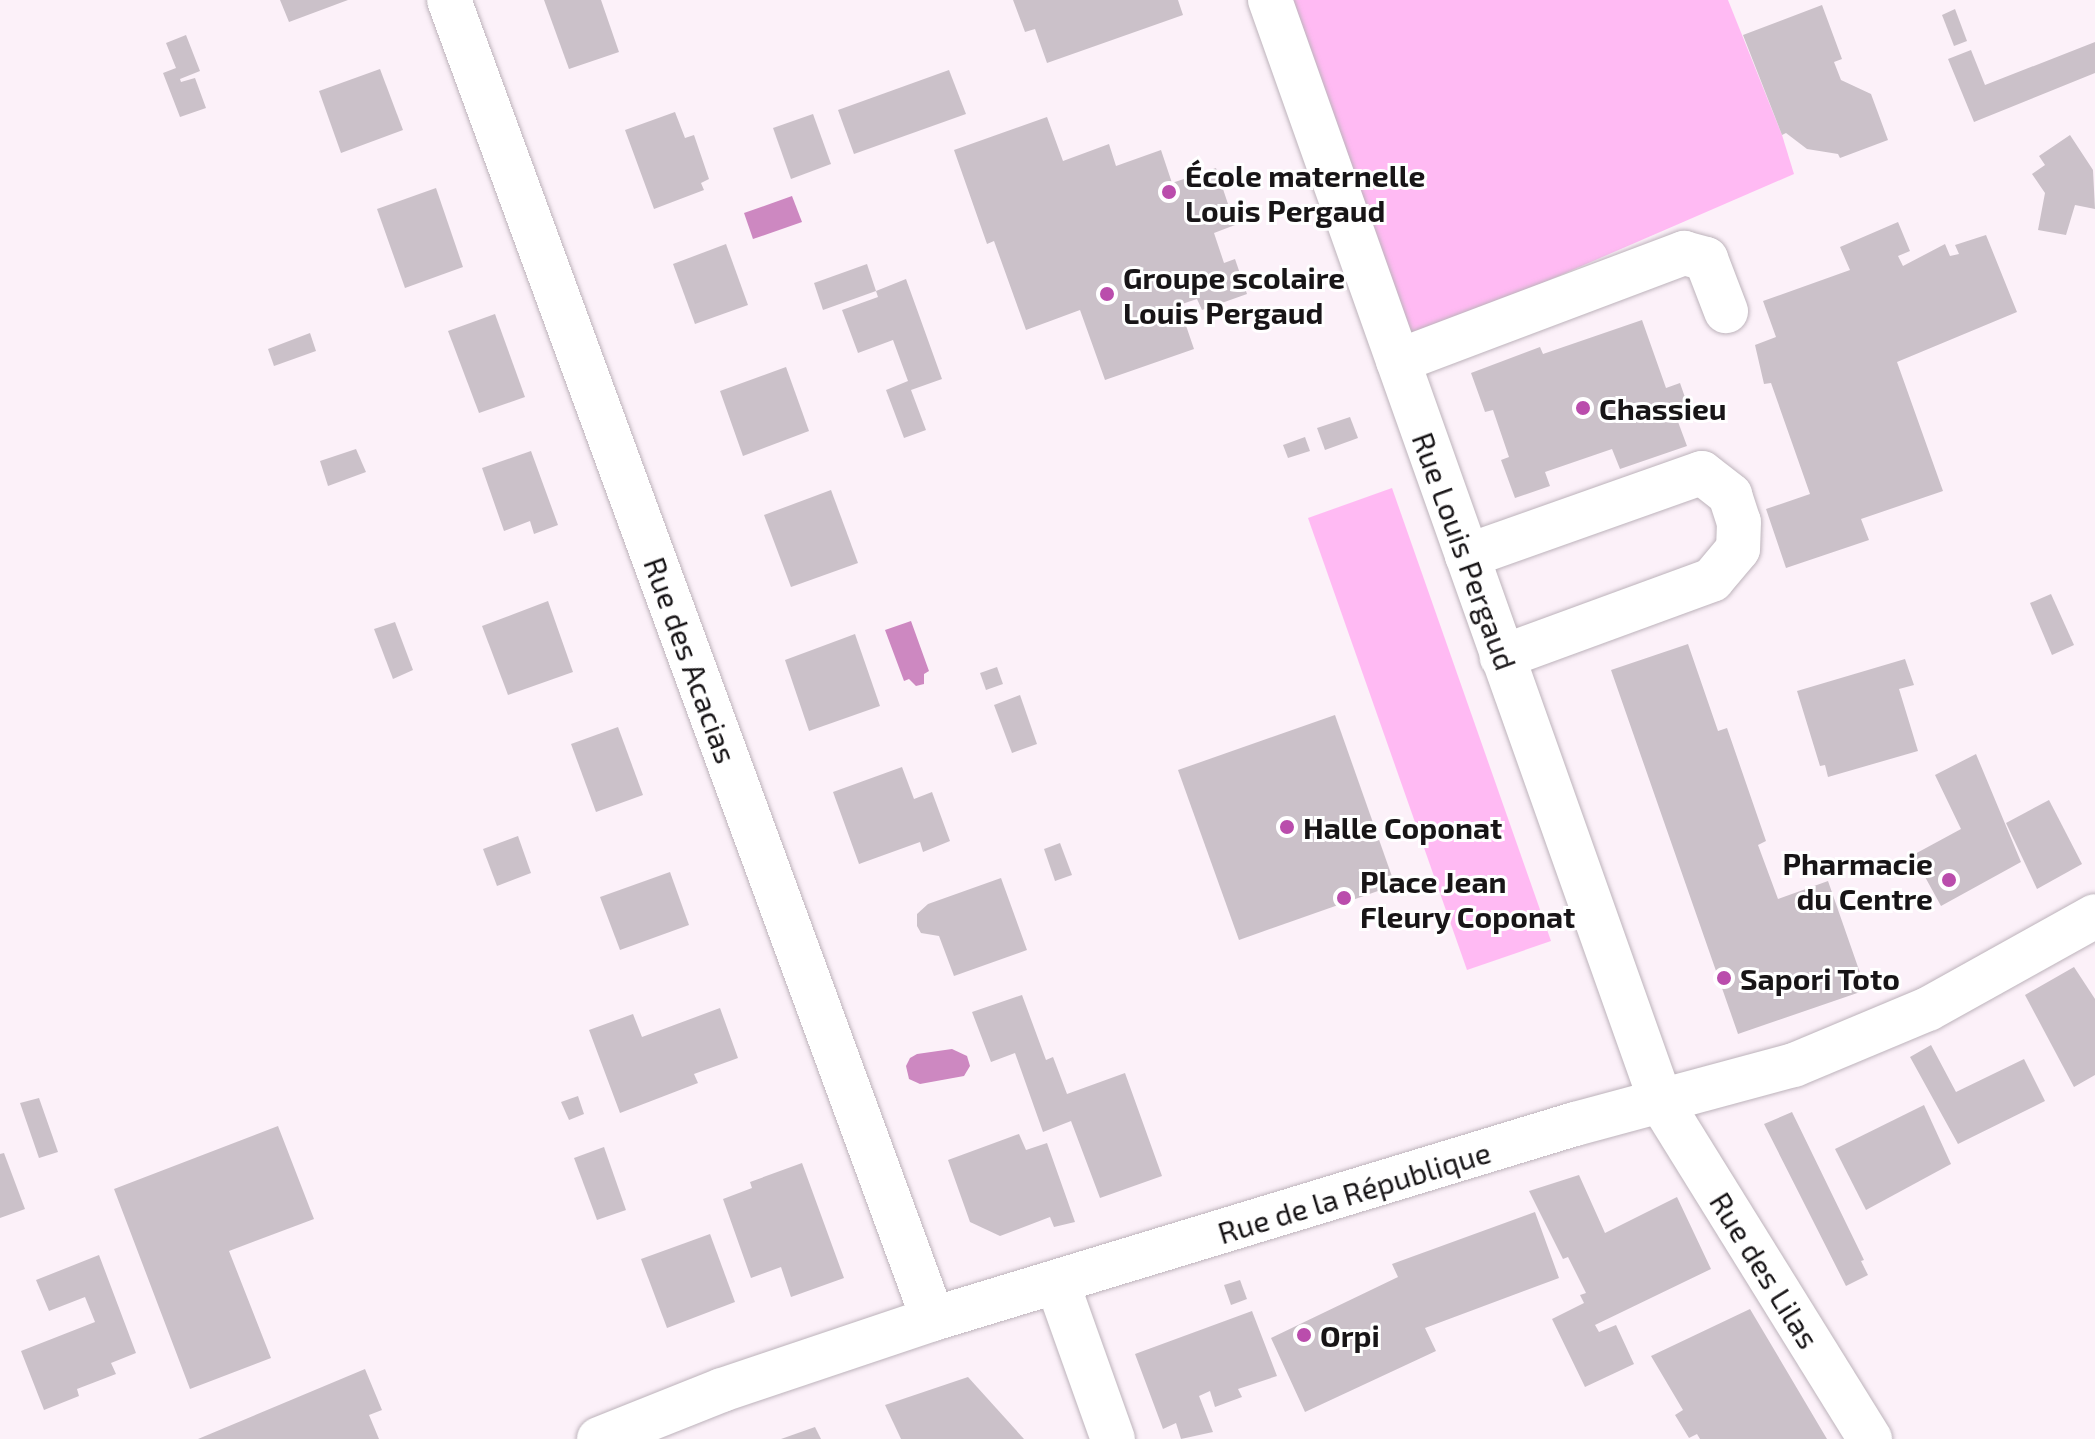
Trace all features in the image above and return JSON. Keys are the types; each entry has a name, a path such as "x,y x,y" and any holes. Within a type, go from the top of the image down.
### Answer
{"street":[{"name":"Rue des Acacias","path":"449,0 933,1319"},
{"name":"Rue Louis Pergaud","path":"1270,0 1661,1102"},
{"path":"1398,361 1684,253 1706,259 1726,311"},
{"path":"1467,556 1702,473 1730,495 1739,522 1738,549 1712,580 1502,657"},
{"name":"Rue de la République","path":"623,1434 722,1390 933,1319 1575,1124 1794,1065 1928,1009 2095,916"},
{"name":"Rue des Lilas","path":"1661,1102 1870,1439"},
{"path":"1057,1282 1113,1439"}],"shaded area":[{"path":"1283,0 1728,0 1782,135 1794,174 1404,343"},
{"path":"792,196 802,222 753,239 744,213"},
{"path":"1392,488 1551,941 1467,970 1308,518"},
{"path":"911,621 929,671 924,674 924,684 916,686 909,679 904,681 885,630"},
{"path":"952,1049 967,1056 970,1066 964,1076 920,1084 909,1079 906,1066 910,1058 917,1054"}],"building":[{"path":"280,0 348,0 289,22"},
{"path":"544,0 601,0 619,52 569,69"},
{"path":"1013,0 1178,0 1183,15 1047,63 1035,29 1025,32"},
{"path":"1822,5 1842,59 1834,62 1841,80 1871,94 1888,140 1840,158 1838,154 1807,149 1786,133 1782,135 1743,35"},
{"path":"1955,9 1967,41 1954,46 1942,15"},
{"path":"186,35 200,71 180,79 181,82 195,78 206,108 180,117 163,73 176,68 166,43"},
{"path":"2095,42 2095,73 1974,122 1948,59 1971,50 1985,85"},
{"path":"380,69 403,130 341,153 319,91"},
{"path":"949,70 966,114 854,154 838,110"},
{"path":"675,112 685,138 694,135 709,179 701,183 704,190 654,209 625,130"},
{"path":"813,114 831,164 791,179 773,128"},
{"path":"1047,117 1063,161 1109,144 1116,166 1161,150 1172,183 1216,168 1235,225 1214,233 1224,263 1235,259 1247,294 1202,310 1197,299 1179,305 1194,349 1105,380 1080,310 1026,330 994,241 987,244 954,150"},
{"path":"2070,135 2093,170 2095,209 2075,205 2066,235 2038,230 2045,193 2032,174 2045,165 2039,156"},
{"path":"436,188 463,267 405,288 377,209"},
{"path":"1898,222 1910,251 1898,256 1903,266 1945,244 1950,256 1959,254 1955,245 1986,235 2017,312 1897,362 1943,491 1861,519 1869,540 1786,568 1766,509 1810,494 1771,383 1764,384 1755,345 1776,337 1763,301 1850,270 1840,247"},
{"path":"726,244 748,305 695,324 673,264"},
{"path":"867,264 876,291 823,310 814,283"},
{"path":"906,279 942,379 911,390 926,430 904,438 886,390 908,381 893,340 858,353 842,310 878,297 876,291"},
{"path":"495,314 525,397 479,413 448,331"},
{"name":"Chassieu","path":"1642,320 1666,388 1680,383 1688,406 1674,411 1687,446 1620,469 1612,449 1545,472 1550,486 1515,498 1501,460 1509,457 1493,410 1485,412 1471,373 1540,347 1543,354"},
{"path":"310,333 316,351 274,366 268,349"},
{"path":"786,367 809,431 743,456 720,391"},
{"path":"1350,417 1358,438 1325,450 1317,428"},
{"path":"1305,437 1310,451 1288,458 1283,445"},
{"path":"356,449 366,472 328,486 320,461"},
{"path":"531,451 558,525 534,534 530,521 504,531 482,468"},
{"path":"831,490 858,563 791,587 764,515"},
{"path":"2051,594 2074,645 2052,655 2030,603"},
{"path":"548,601 573,672 508,695 482,626"},
{"path":"395,622 413,670 393,679 374,629"},
{"path":"855,634 880,706 809,731 785,660"},
{"path":"1688,644 1718,731 1727,728 1766,841 1758,845 1778,899 1828,881 1866,990 1738,1034 1611,670"},
{"path":"1905,659 1914,685 1899,689 1918,751 1828,777 1825,765 1820,766 1797,691"},
{"path":"997,667 1003,684 986,690 980,673"},
{"path":"1020,695 1037,744 1012,753 994,705"},
{"name":"Halle Coponat","path":"1335,715 1395,885 1239,940 1178,770"},
{"path":"618,727 643,795 596,812 571,744"},
{"path":"1976,754 2021,862 1941,906 1913,855 1961,829 1935,775"},
{"path":"902,767 914,799 932,792 950,841 923,852 920,842 859,864 833,792"},
{"path":"2049,800 2082,864 2037,889 2006,823"},
{"path":"518,836 531,873 497,886 483,849"},
{"path":"1060,843 1072,875 1055,881 1044,849"},
{"path":"670,872 689,925 620,950 600,897"},
{"path":"1001,878 1027,950 954,976 939,936 921,933 917,926 917,914 928,904"},
{"path":"2074,967 2095,999 2095,1075 2074,1087 2025,995"},
{"path":"1022,995 1046,1060 1053,1057 1067,1094 1125,1073 1162,1176 1100,1198 1071,1121 1043,1132 1015,1053 991,1062 972,1012"},
{"path":"720,1008 738,1058 694,1074 698,1083 620,1113 589,1030 633,1014 642,1037"},
{"path":"1931,1045 1956,1092 2024,1059 2045,1101 1958,1144 1910,1057"},
{"path":"578,1096 584,1114 569,1120 561,1102"},
{"path":"39,1098 58,1152 39,1158 20,1103"},
{"path":"1924,1105 1951,1164 1866,1210 1835,1149"},
{"path":"1792,1112 1864,1260 1861,1261 1868,1275 1846,1286 1764,1124"},
{"path":"278,1126 314,1219 229,1251 271,1358 190,1389 114,1189"},
{"path":"1019,1134 1026,1150 1047,1143 1075,1222 1054,1227 1050,1217 1000,1236 970,1222 948,1160"},
{"path":"604,1147 626,1210 597,1220 574,1158"},
{"path":"4,1153 25,1209 0,1218 0,1154"},
{"path":"802,1163 844,1278 791,1297 781,1267 751,1278 723,1199 752,1188 750,1182"},
{"path":"1579,1175 1605,1233 1677,1197 1711,1269 1595,1325 1599,1332 1616,1325 1634,1364 1585,1387 1552,1319 1584,1303 1580,1295 1586,1293 1568,1257 1563,1259 1529,1191"},
{"path":"1535,1212 1559,1278 1425,1328 1436,1351 1305,1412 1271,1338 1398,1277 1392,1264"},
{"path":"710,1234 735,1302 667,1328 641,1259"},
{"path":"99,1255 136,1353 111,1363 116,1374 77,1389 79,1396 44,1410 21,1351 95,1322 85,1297 49,1311 36,1280"},
{"path":"1240,1280 1247,1299 1231,1305 1224,1285"},
{"path":"1750,1309 1827,1439 1700,1439 1697,1434 1689,1438 1675,1415 1683,1410 1651,1356"},
{"path":"1252,1311 1277,1376 1238,1389 1242,1397 1215,1407 1210,1391 1199,1396 1213,1432 1181,1439 1176,1423 1163,1429 1135,1354"},
{"path":"365,1369 382,1410 369,1415 379,1439 198,1439"},
{"path":"968,1377 1024,1439 901,1439 885,1405"},
{"path":"815,1427 821,1439 781,1439"}],"place":[{"name":"École maternelle Louis Pergaud","path":"1169,192"},
{"name":"Groupe scolaire Louis Pergaud","path":"1107,294"},
{"name":"Chassieu","path":"1583,408"},
{"name":"Halle Coponat","path":"1287,827"},
{"name":"Pharmacie du Centre","path":"1949,880"},
{"name":"Place Jean Fleury Coponat","path":"1344,898"},
{"name":"Sapori Toto","path":"1724,978"},
{"name":"Orpi","path":"1304,1335"}]}
